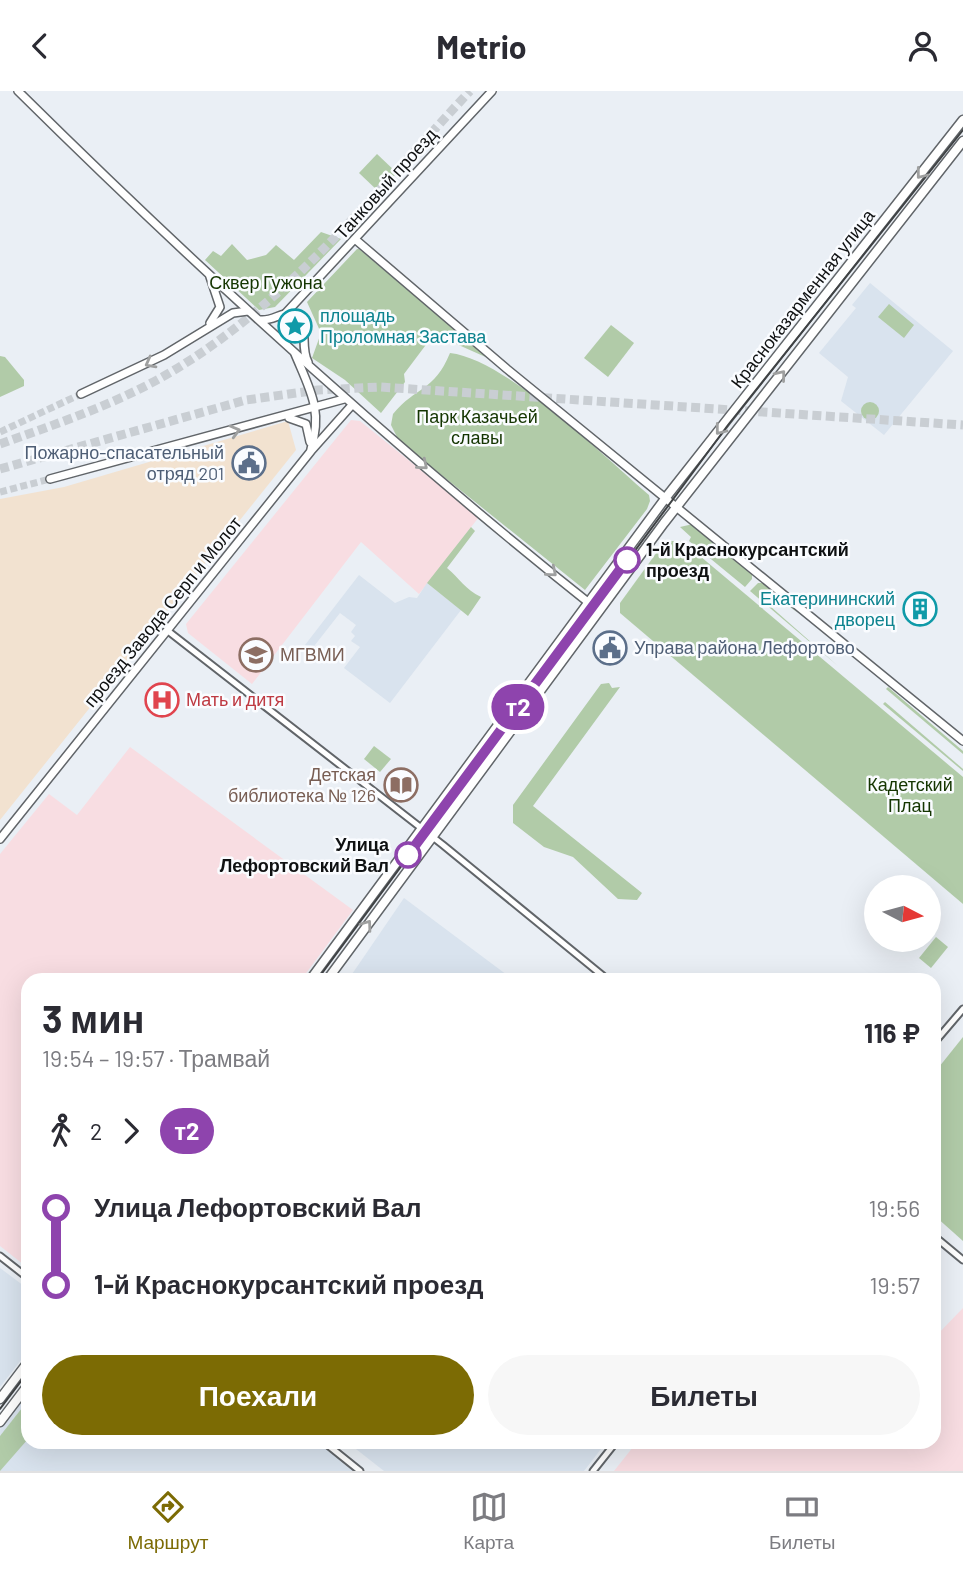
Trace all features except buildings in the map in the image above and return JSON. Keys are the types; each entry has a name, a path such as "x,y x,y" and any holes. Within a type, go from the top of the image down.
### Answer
{"main road":[{"name":"Красноказарменная улица","path":"589,603 667,496 963,120"},
{"name":"Красноказарменная улица","path":"599,611 963,141"},
{"path":"315,973 589,603"},
{"path":"332,973 599,611"},
{"path":"0,1399 21,1371"},
{"path":"0,1422 21,1394"}],"street":[{"path":"18,91 209,275 344,399 599,611"},
{"name":"Танковый проезд","path":"282,316 302,298 492,91"},
{"path":"356,240 507,369 667,496 963,741"},
{"path":"208,326 220,307 209,275"},
{"path":"302,298 301,318 305,329 302,336 303,352 310,366"},
{"path":"80,394 154,360 237,311 248,311"},
{"path":"258,319 291,313 301,318"},
{"path":"279,337 276,323 282,316"},
{"path":"279,337 293,342 302,336"},
{"path":"294,353 316,409 317,430 309,453"},
{"path":"50,479 285,418 344,399"},
{"name":"проезд Завода Серп и Молот","path":"0,839 309,453 352,405"},
{"path":"285,418 303,421 308,426 309,453"},
{"path":"168,631 422,829 599,973"},
{"path":"941,1035 963,1009"},
{"path":"941,1243 963,1260"},
{"path":"0,1256 21,1272"},
{"path":"333,1449 360,1471"},
{"path":"593,1471 610,1449"}],"shaded area":[{"path":"870,283 953,351 884,435 841,401 848,377 819,353 856,308 852,305"},
{"path":"351,420 360,421 479,517 419,594 361,542 252,684 188,633 186,624"},
{"path":"288,421 296,450 0,820 0,499 64,487"},
{"path":"359,575 395,603 409,597 417,598 427,583 461,610 390,703 344,668 360,647 351,641 355,636 351,632 356,625 340,613 311,650 305,645"},
{"path":"130,747 353,910 306,973 21,973 21,1262 0,1246 0,854 49,794 77,815"},
{"path":"404,898 504,973 353,973"},
{"path":"0,1268 21,1284 21,1360 0,1387"},
{"path":"963,1308 963,1471 614,1471 631,1449 941,1449 941,1331"},
{"path":"21,1401 21,1449 326,1449 354,1471 0,1471 0,1429"},
{"path":"356,1449 601,1449 584,1471 384,1471"}],"green space":[{"path":"377,154 397,173 379,192 359,173"},
{"name":"Сквер Гужона","path":"321,232 341,239 275,307 259,310 205,260 213,251 221,256 232,244 247,260 266,255 276,245 294,260"},
{"name":"Парк Казачьей славы","path":"357,249 490,359 434,334 404,374 405,382 381,413 345,380 312,358 321,333 307,302"},
{"path":"889,304 914,325 904,338 878,317"},
{"path":"611,325 634,343 608,377 584,358"},
{"name":"Парк Казачьей славы","path":"450,353 473,359 525,390 649,495 647,509 585,590 399,441 391,425 393,414 438,375"},
{"path":"0,356 5,357 24,380 24,386 0,397"},
{"path":"870,402 876,405 879,411 876,417 870,420 864,417 861,411 864,405"},
{"path":"693,524 752,574 752,579 745,587 689,541 691,537 680,527"},
{"path":"471,527 475,531 447,568 481,597 468,616 427,583"},
{"name":"Кадетский Плац","path":"665,541 682,541 963,777 963,904 942,886 942,875 929,875 620,613 620,603"},
{"path":"758,583 764,583 798,613 778,598 770,606 838,666 750,591"},
{"path":"609,683 612,688 620,687 533,806 642,893 637,900 618,899 573,857 544,847 513,823 513,805 601,684"},
{"path":"888,687 963,751 963,754 886,689"},
{"path":"885,702 963,769 963,771 883,704"},
{"path":"374,746 391,759 380,772 364,759"},
{"path":"942,942 948,947 931,968 919,958 924,952 942,952"},
{"path":"963,1037 963,1241 941,1221 941,1064"},
{"path":"21,1409 21,1447 0,1471 0,1436"}],"tunnel":[{"path":"0,444 93,410 138,390 181,366 222,338 299,273 369,202 470,91"},
{"path":"0,469 246,400 318,390 380,387 963,425"},
{"path":"0,432 81,394"},
{"path":"0,492 50,479"}],"tram line":[{"path":"322,973 728,425 963,130"},
{"name":"т2","path":"408,855 627,560"},
{"path":"0,1409 21,1381"}],"place":[{"name":"площадь Проломная Застава","path":"295,326"},
{"name":"Пожарно-спасательный отряд 201","path":"249,463"},
{"name":"1-й Краснокурсантский проезд","path":"627,560"},
{"name":"Екатерининский дворец","path":"920,609"},
{"name":"Управа района Лефортово","path":"610,648"},
{"name":"МГВМИ","path":"256,655"},
{"name":"Мать и дитя","path":"162,700"},
{"name":"Детская библиотека № 126","path":"401,785"},
{"name":"Улица Лефортовский Вал","path":"408,855"}]}
